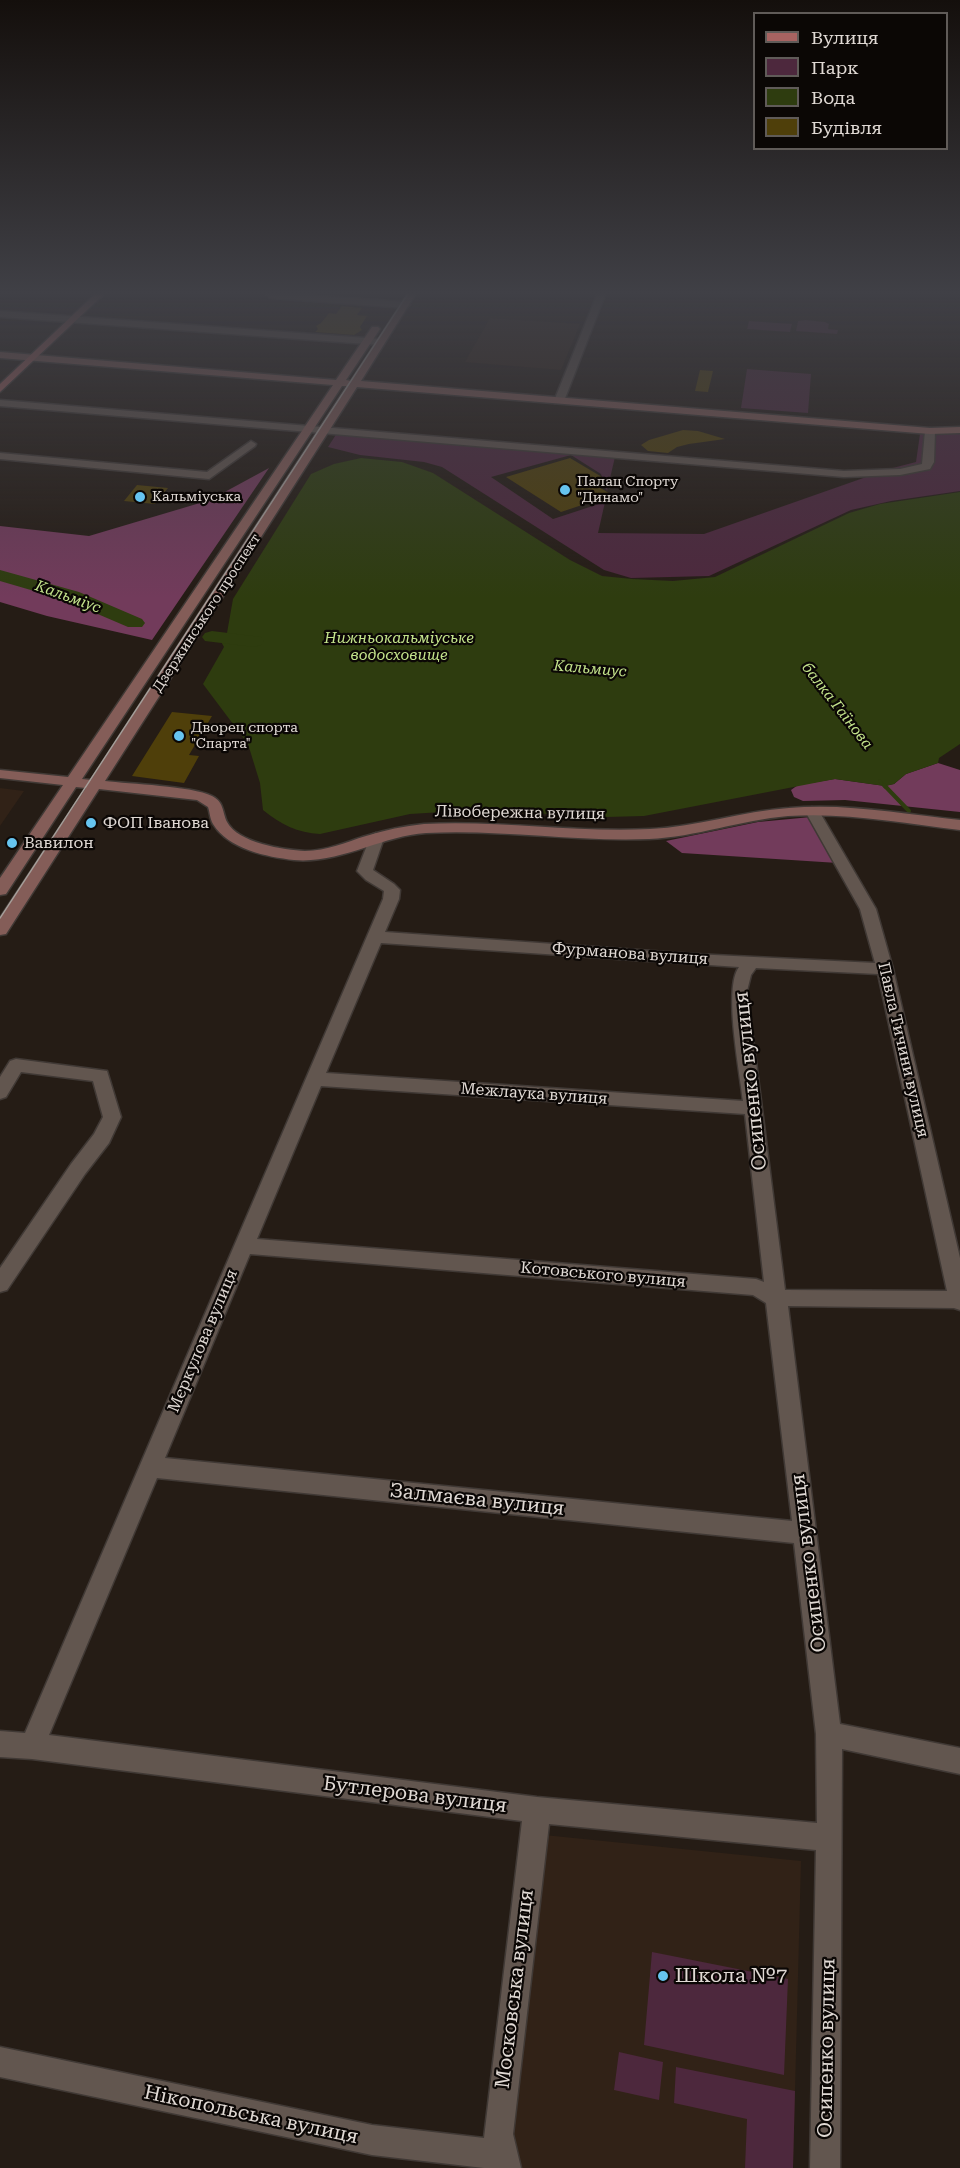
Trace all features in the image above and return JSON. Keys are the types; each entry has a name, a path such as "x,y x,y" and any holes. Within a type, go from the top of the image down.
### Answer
{"street":[{"name":"Дзержинського проспект","path":"0,890 329,396"},
{"name":"Дзержинського проспект","path":"0,930 346,396"},
{"path":"501,396 930,431 960,430"},
{"path":"559,401 561,396"},
{"path":"0,403 844,474 900,472 926,466 929,462 930,431"},
{"path":"0,456 209,476 251,444"},
{"name":"Лівобережна вулиця","path":"0,774 96,783 207,799 218,811 219,822 229,833 243,842 273,851 318,856 405,831 466,827 649,834 753,815 812,811 960,825"},
{"name":"Павла Тичини вулиця","path":"812,811 868,909 885,969 960,1301"},
{"name":"Мєркулова вулиця","path":"32,1746 391,899 392,890 364,871 376,838"},
{"name":"Фурманова вулиця","path":"375,937 681,957 751,964 885,969"},
{"name":"Осипенко вулиця","path":"751,964 743,973 739,991 829,1734 831,1838 825,2168"},
{"path":"0,1092 16,1065 101,1076 112,1117 102,1137 78,1168 0,1284"},
{"name":"Межлаука вулиця","path":"314,1079 753,1108"},
{"name":"Котовського вулиця","path":"244,1246 756,1287 776,1298 960,1301"},
{"name":"Залмаєва вулиця","path":"150,1467 805,1533"},
{"path":"829,1734 960,1761"},
{"name":"Бутлерова вулиця","path":"0,1744 32,1746 537,1810 831,1838"},
{"name":"Московська вулиця","path":"505,2161 498,2134 537,1810"},
{"name":"Нікопольська вулиця","path":"0,2062 372,2140 505,2161"}],"shaded area":[{"path":"269,468 152,640 47,616 0,602 0,526 89,536 210,500"},
{"path":"938,763 960,770 960,812 845,800 803,801 794,797 791,790 798,785 835,779 885,786 894,784 906,774"},
{"path":"0,788 24,791 0,826"},
{"path":"811,817 838,863 682,853 666,841 758,822"},
{"name":"Школа №7","path":"544,1835 801,1861 793,2168 514,2168 516,2148 510,2131"}],"green space":[{"path":"743,396 809,396 808,413 741,408"},
{"path":"337,433 615,457 607,491 601,474 571,455 491,477 553,519 605,502 598,533 704,534 889,469 916,462 920,434 960,433 960,491 891,501 851,510 709,576 631,578 604,570 442,467 424,462 360,455 328,447"},
{"path":"652,1952 788,1979 784,2075 644,2045"},
{"path":"619,2052 663,2062 659,2100 614,2090"},
{"path":"676,2067 795,2091 793,2168 745,2168 747,2119 674,2103"}],"water":[{"name":"Нижньокальміуське водосховище","path":"361,458 402,462 433,473 570,560 602,576 632,579 673,581 715,577 849,513 880,504 960,492 960,744 939,758 938,763 906,774 894,784 885,786 835,779 644,816 606,817 475,810 410,814 320,834 290,827 263,810 260,783 248,744 203,684 224,647 219,638 227,633 233,599 311,474 334,464"}],"building":[{"path":"683,430 698,431 725,439 689,444 677,447 668,453 648,451 641,445 649,440"},
{"name":"Палац Спорту \"Динамо\"","path":"570,458 607,480 594,484 612,495 561,512 506,477"},
{"name":"Кальміуська","path":"137,485 168,488 155,504 124,501"},
{"name":"Дворец спорта \"Спарта\"","path":"172,712 212,716 189,755 199,756 184,783 132,776"}],"waterway":[{"name":"Кальміус","path":"0,575 72,596 135,623"},
{"name":"Кальмиус","path":"212,637 254,641"},
{"name":"балка Гаїнова","path":"880,781 885,787"},
{"path":"884,785 909,811"}],"tram line":[{"path":"0,918 341,396"}],"place":[{"name":"Палац Спорту \"Динамо\"","path":"565,490"},
{"name":"Кальміуська","path":"140,497"},
{"name":"Дворец спорта \"Спарта\"","path":"179,736"},
{"name":"ФОП Іванова","path":"91,823"},
{"name":"Вавилон","path":"12,843"},
{"name":"Школа №7","path":"663,1976"}]}
